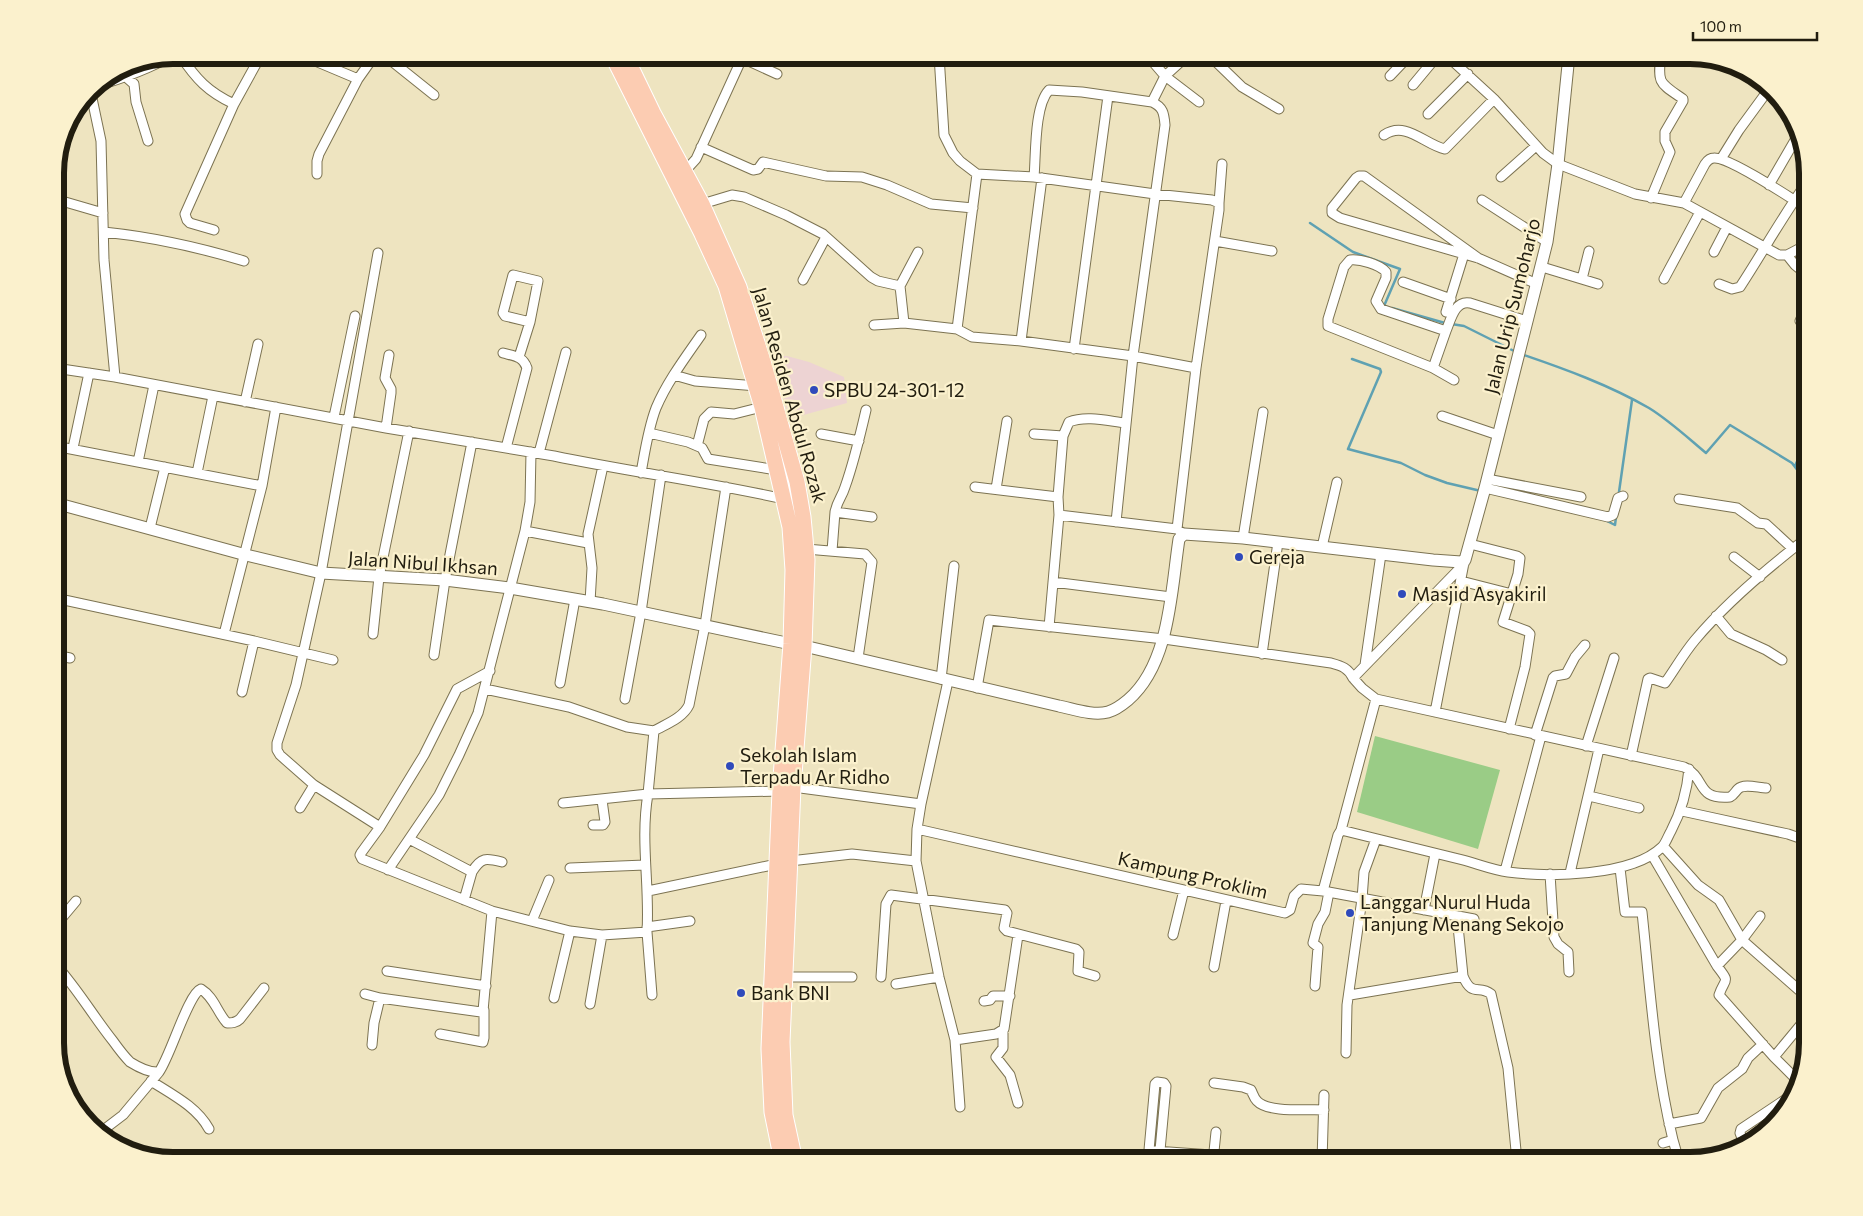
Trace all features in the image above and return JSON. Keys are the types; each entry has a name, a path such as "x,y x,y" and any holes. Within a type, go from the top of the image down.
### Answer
{"highway":[{"name":"Jalan Residen Abdul Rozak","path":"616,64 718,267 734,309 757,386 784,499 793,550 798,645"},
{"name":"Jalan Residen Abdul Rozak","path":"629,64 653,113 702,204 739,287 763,361 797,482 806,549 786,789 784,863 786,977 782,1042 785,1115 793,1152"},
{"name":"Jalan Residen Abdul Rozak","path":"780,1152 773,1121 769,1049 784,863"}],"street":[{"path":"187,64 204,86 234,104"},
{"path":"214,230 190,223 185,214 234,104 256,64"},
{"path":"322,64 358,79"},
{"path":"317,174 319,154 358,79 369,64"},
{"path":"395,64 434,95"},
{"path":"685,171 696,159 739,64"},
{"path":"756,64 777,74"},
{"path":"940,64 944,136 953,153 977,174 1038,178 1212,200 1219,203"},
{"path":"1155,64 1165,76 1199,102"},
{"path":"1152,102 1165,76 1178,64"},
{"path":"1218,64 1242,87 1279,109"},
{"path":"1390,76 1401,64"},
{"path":"1413,84 1430,64"},
{"path":"1456,64 1494,99 1536,146 1558,164 1635,194 1684,203 1779,255 1787,255 1799,249"},
{"name":"Jalan Urip Sumoharjo","path":"1464,562 1542,267 1558,164 1568,64"},
{"path":"1651,198 1670,152 1665,141 1664,132 1683,101 1683,99 1666,88 1660,81 1660,64"},
{"path":"114,81 148,66"},
{"path":"1428,114 1468,74"},
{"path":"126,77 134,84 136,102 148,141"},
{"path":"1021,341 1038,178 1039,117 1043,98 1049,90 1082,92 1152,102 1163,111 1165,125 1133,356 1116,522"},
{"path":"1721,160 1739,130 1765,94"},
{"path":"1074,349 1108,96"},
{"path":"94,98 101,141 104,260 115,377"},
{"path":"1384,135 1390,131 1408,132 1445,150 1494,99"},
{"path":"1769,185 1794,142"},
{"path":"1501,176 1536,146"},
{"path":"701,147 752,170 758,169 763,162 826,176 854,176 887,185 931,204 973,208"},
{"path":"1684,203 1707,162 1712,158 1721,160 1794,200"},
{"path":"1180,531 1196,368 1215,241 1222,164"},
{"path":"957,329 977,174"},
{"path":"1478,258 1364,176 1356,178 1332,208 1332,213 1340,218 1478,258 1537,284"},
{"path":"1719,284 1732,289 1740,287 1799,193"},
{"path":"702,204 732,195 744,197 786,215 826,237 878,281 900,286"},
{"path":"1482,200 1547,242"},
{"path":"64,202 103,214"},
{"path":"1664,279 1700,212"},
{"path":"1714,252 1727,227"},
{"path":"104,232 139,236 185,245 244,261"},
{"path":"803,280 826,237"},
{"path":"1215,241 1272,250"},
{"path":"1582,279 1589,251"},
{"path":"904,323 900,286 918,252"},
{"path":"378,253 321,573 296,685 277,743 277,750 280,755 314,785 380,827"},
{"path":"1433,368 1447,329 1451,299 1464,254"},
{"path":"1787,255 1799,268"},
{"path":"1447,329 1381,309 1376,301 1386,278 1384,270 1356,260 1350,260 1345,265 1328,319 1328,326 1433,368 1454,380"},
{"path":"1542,267 1598,284"},
{"path":"519,357 530,322 538,281 513,274 504,313 505,316 530,322"},
{"path":"1403,282 1451,299"},
{"path":"1450,315 1459,305 1466,302 1528,321"},
{"path":"334,417 355,316"},
{"path":"874,325 904,323 957,329 972,337 1021,341 1133,356 1196,368"},
{"path":"641,473 657,407 674,375 701,335"},
{"path":"245,402 258,344"},
{"path":"388,870 439,795 478,713 525,530 535,452 566,352"},
{"path":"503,353 519,357 525,363 526,375 506,448"},
{"path":"386,428 391,394 385,378 389,355"},
{"path":"64,369 115,377 386,428 535,452 784,499"},
{"path":"73,448 90,373"},
{"path":"674,375 695,381 757,386"},
{"path":"138,462 154,385"},
{"path":"197,473 213,396"},
{"path":"224,634 246,555 262,486 276,407"},
{"path":"697,446 704,419 711,412 734,414 762,407"},
{"path":"832,551 837,502 845,490 866,410"},
{"path":"1243,538 1263,412"},
{"path":"1442,416 1498,435"},
{"path":"1050,627 1063,436 1069,422 1077,419 1125,423"},
{"path":"996,489 1007,421"},
{"path":"373,634 379,577 409,431"},
{"path":"650,433 697,446 704,450 705,456 708,459 777,470"},
{"path":"821,434 859,441"},
{"path":"1034,434 1063,436"},
{"path":"434,655 445,580 472,442"},
{"path":"64,447 262,486"},
{"path":"590,602 592,568 588,543 592,514 603,466"},
{"path":"150,528 164,467"},
{"path":"625,699 641,612 661,475"},
{"path":"1322,547 1337,482"},
{"path":"485,689 569,707 627,726 654,731 686,712 705,625 726,487"},
{"path":"975,487 1058,497"},
{"path":"1485,488 1608,517 1613,514 1618,498 1623,496"},
{"path":"1485,488 1581,497"},
{"path":"1679,499 1737,508 1758,523 1766,524 1792,548"},
{"name":"Jalan Nibul Ikhsan","path":"64,505 246,555 321,573 445,580 576,599 858,658 977,688 1097,713 1109,712 1135,694 1152,669 1164,639 1180,531"},
{"path":"835,512 872,517"},
{"path":"1058,515 1180,531 1464,562"},
{"path":"525,530 588,543"},
{"path":"1262,654 1278,542"},
{"path":"1631,756 1648,679 1650,678 1665,684 1694,641 1716,616 1799,543"},
{"path":"1470,544 1519,557 1519,569 1503,622 1527,631 1530,634 1509,729"},
{"path":"806,549 865,554 872,562 858,658"},
{"path":"1365,666 1381,554"},
{"path":"1734,557 1760,577"},
{"path":"1353,678 1464,562"},
{"path":"1435,712 1464,562"},
{"path":"954,566 944,680 917,829 916,861 955,1040 960,1107"},
{"path":"1461,581 1512,594"},
{"path":"1053,582 1171,597"},
{"path":"560,683 576,599"},
{"path":"64,600 224,634 333,660"},
{"path":"1716,616 1731,634 1759,646 1782,660"},
{"path":"977,688 989,620 1164,639 1344,666 1362,688 1376,699 1689,769 1695,774 1704,792 1708,795 1730,798 1738,788 1743,786 1766,788"},
{"path":"242,692 254,641"},
{"path":"1505,871 1552,678 1557,675 1566,674 1575,657 1585,645"},
{"path":"64,657 70,658"},
{"path":"1586,746 1614,658"},
{"path":"490,671 457,689 424,755 380,827 360,855 362,859 492,910 570,931 602,935 690,921"},
{"path":"1315,986 1318,947 1313,943 1318,924 1325,912 1326,891 1338,835 1341,830 1376,699"},
{"path":"652,995 647,929 648,891 645,812 654,731"},
{"path":"1570,873 1599,749"},
{"path":"1341,830 1505,871 1550,874 1592,872 1620,868 1652,855 1663,846 1682,811 1687,791 1689,769"},
{"path":"300,808 314,785"},
{"path":"563,803 648,794 786,789 921,804"},
{"path":"1589,796 1639,808"},
{"path":"593,825 603,825 605,822 602,800"},
{"path":"1682,811 1799,838"},
{"name":"Kampung Proklim","path":"917,829 1285,913 1290,910 1294,896 1301,889 1326,891 1474,919"},
{"path":"409,839 472,872"},
{"path":"1346,1053 1348,1005 1364,872 1376,839"},
{"path":"1663,846 1698,885 1719,900 1742,940 1799,990"},
{"path":"648,891 784,863 852,854 916,861"},
{"path":"1424,910 1435,854"},
{"path":"1652,855 1727,980 1718,995 1794,1077"},
{"path":"464,900 472,872 478,862 482,860 502,862"},
{"path":"570,868 646,865"},
{"path":"1620,868 1625,912 1642,912 1657,1043 1669,1124 1677,1152"},
{"path":"1550,874 1554,937 1558,944 1568,952 1569,972"},
{"path":"532,921 549,880"},
{"path":"1173,934 1184,890"},
{"path":"881,977 886,904 888,897 891,895 1005,910 1007,913 1004,929 1018,935 1076,949 1079,952 1078,971 1095,976"},
{"path":"64,915 76,901"},
{"path":"1214,967 1226,901"},
{"path":"440,1034 483,1042 492,910"},
{"path":"1457,916 1463,976 1469,987 1487,991 1491,994 1508,1068 1516,1152"},
{"path":"1717,966 1742,940 1760,916"},
{"path":"554,998 570,931"},
{"path":"590,1004 602,935"},
{"path":"1018,935 1010,996 1003,1030 1004,1048 996,1058 1010,1075 1018,1103"},
{"path":"388,972 486,986"},
{"path":"64,976 130,1061 148,1071 159,1072"},
{"path":"1350,995 1463,976"},
{"path":"786,977 852,977"},
{"path":"896,984 940,977"},
{"path":"105,1129 124,1115 159,1072 174,1044 186,1012 197,991 201,989 206,992 224,1020 227,1023 231,1023 240,1019 264,988"},
{"path":"365,994 380,998 481,1012 484,1010"},
{"path":"984,1000 990,1000 993,996 1010,996"},
{"path":"372,1045 374,1023 380,998"},
{"path":"1774,1057 1799,1027"},
{"path":"955,1040 996,1034 1003,1030"},
{"path":"1669,1124 1701,1118 1718,1088 1742,1069 1748,1058 1762,1044"},
{"path":"151,1081 195,1110 204,1119 209,1129"},
{"path":"1149,1152 1155,1084 1157,1082 1164,1083 1166,1086 1160,1151 1168,1152"},
{"path":"1214,1083 1251,1090 1256,1100 1262,1105 1269,1107 1324,1110"},
{"path":"1322,1152 1324,1095"},
{"path":"1742,1139 1740,1133 1741,1129 1783,1101"},
{"path":"1214,1152 1216,1132"},
{"path":"1663,1142 1674,1140"}],"shaded area":[{"name":"SPBU 24-301-12","path":"774,356 787,356 809,362 844,377 847,403 789,419"}],"green space":[{"path":"1375,736 1500,770 1478,849 1357,812"}],"waterway":[{"path":"1310,223 1353,252 1400,269 1384,306 1387,307"},
{"path":"1392,308 1445,323 1464,326 1516,352"},
{"path":"1521,354 1587,378 1649,408 1706,453 1730,425 1792,463 1799,472"},
{"path":"1352,359 1380,369 1381,372 1348,449 1401,463 1447,483 1481,491"},
{"path":"1619,492 1632,400"},
{"path":"1795,466 1799,457"},
{"path":"1605,520 1615,525 1616,517"}],"place":[{"name":"SPBU 24-301-12","path":"814,390"},
{"name":"Gereja","path":"1239,557"},
{"name":"Masjid Asyakiril","path":"1402,594"},
{"name":"Sekolah Islam Terpadu Ar Ridho","path":"730,766"},
{"name":"Langgar Nurul Huda Tanjung Menang Sekojo","path":"1350,913"},
{"name":"Bank BNI","path":"741,993"}]}
